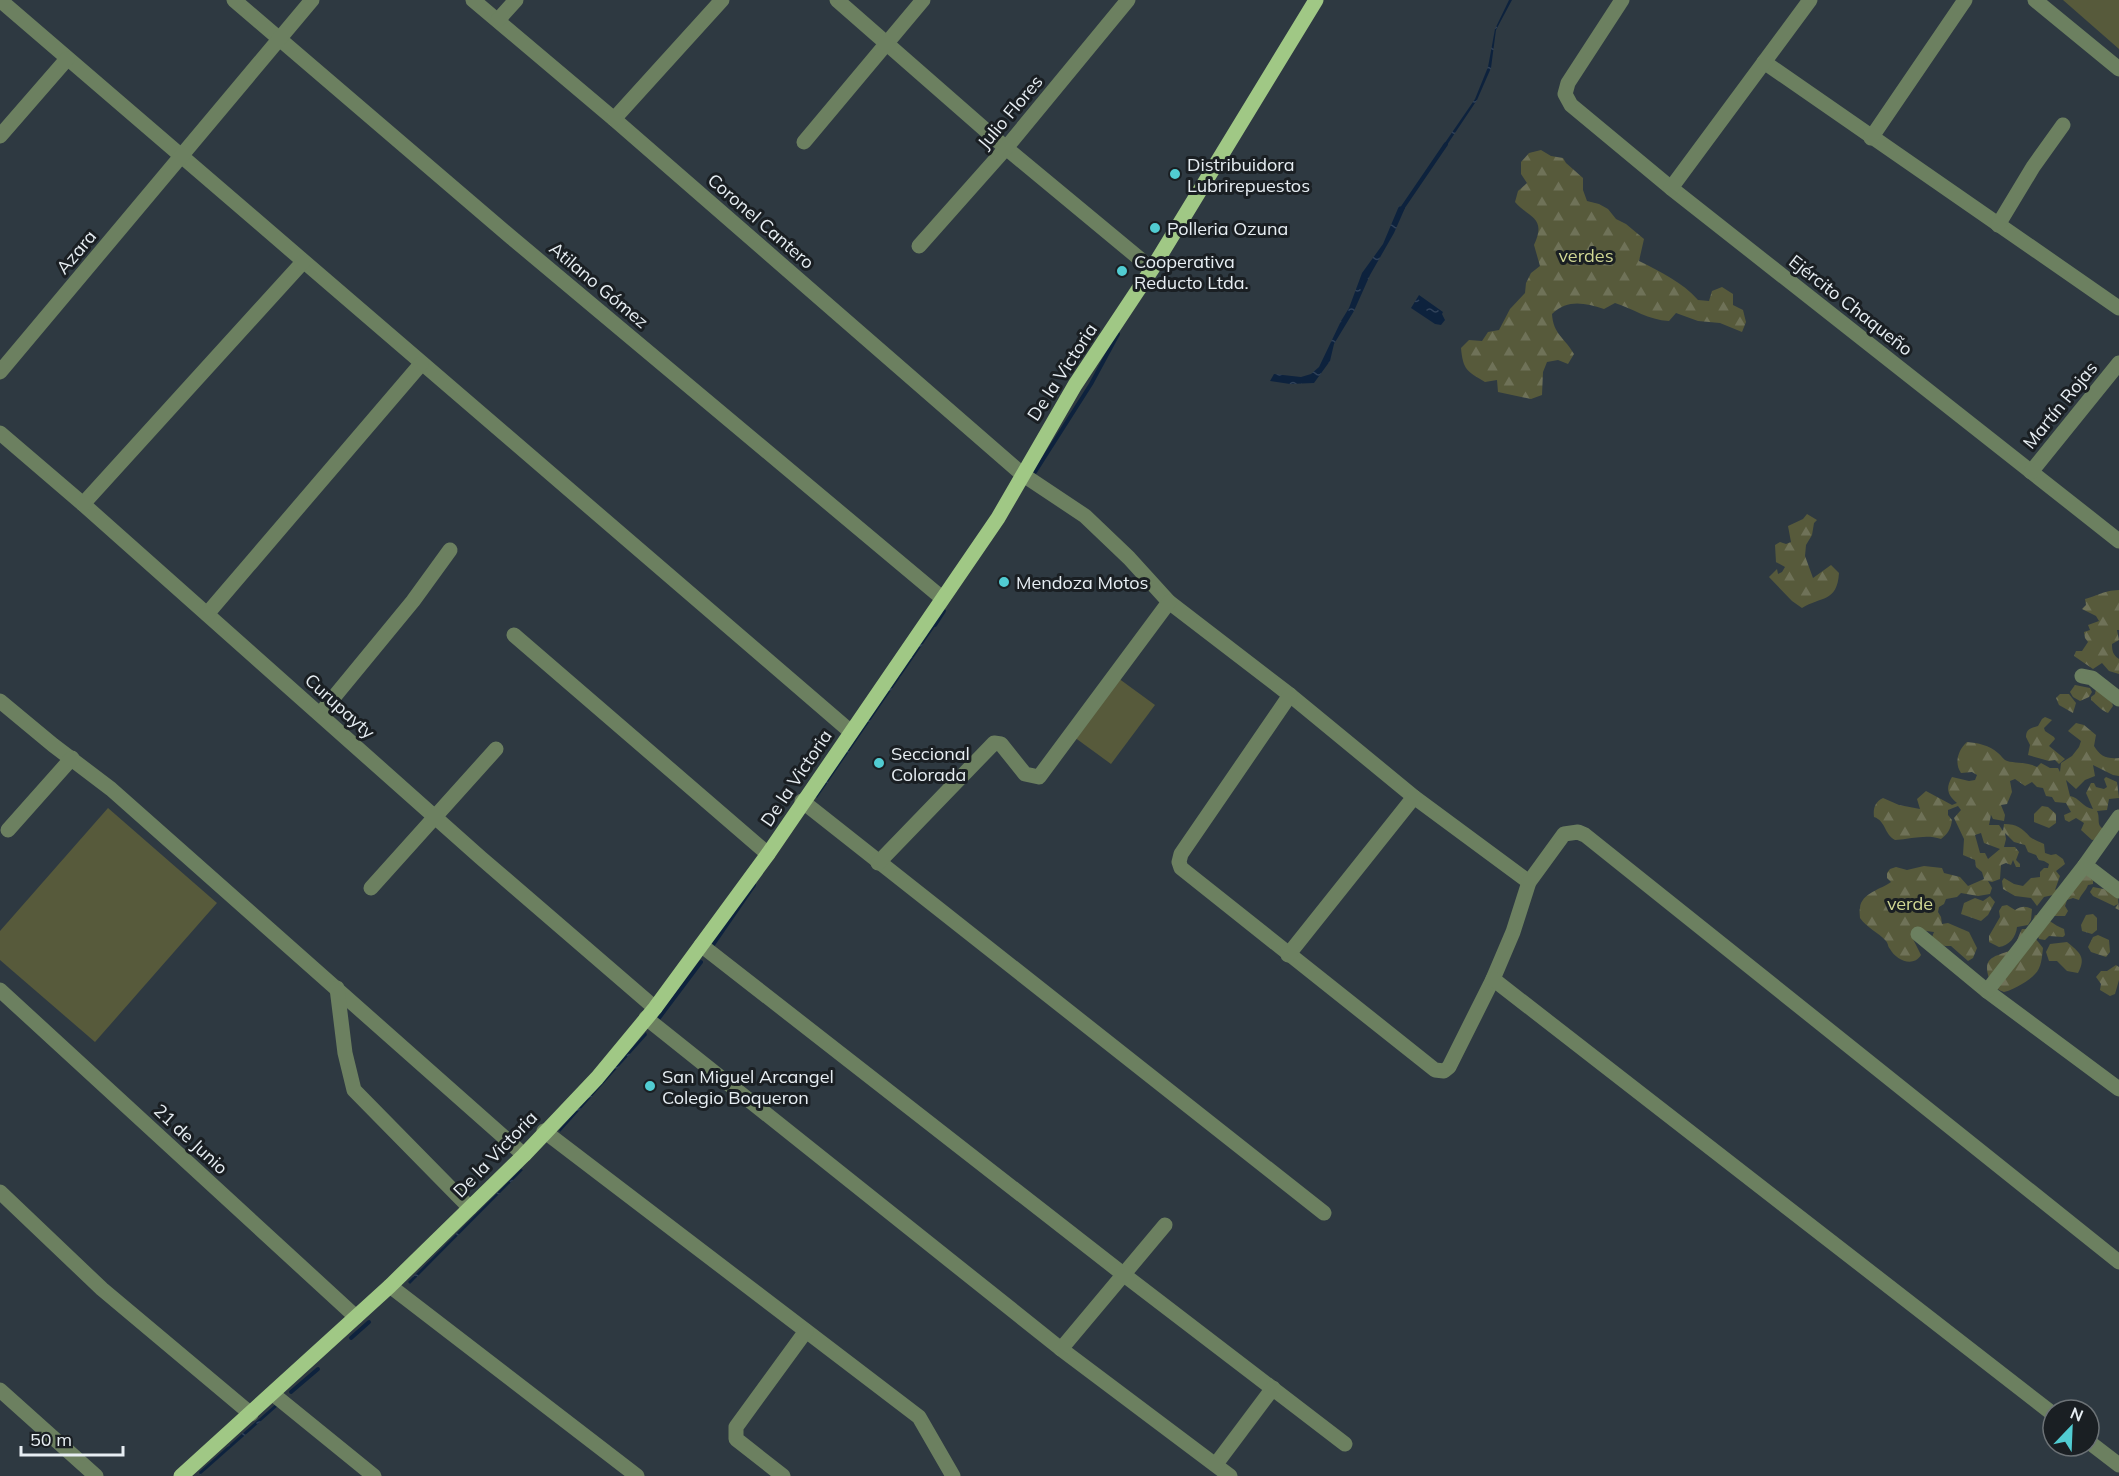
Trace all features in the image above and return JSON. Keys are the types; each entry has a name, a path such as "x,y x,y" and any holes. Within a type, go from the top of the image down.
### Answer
{"main road":[{"name":"De la Victoria","path":"188,1474 390,1286 524,1155 544,1131 597,1078 650,1013 768,854 802,801 998,518 1075,385 1152,269 1316,0"}],"street":[{"path":"0,0 851,732"},
{"name":"Atilano Gómez","path":"234,0 512,238 942,598"},
{"path":"279,39 312,0"},
{"name":"Coronel Cantero","path":"473,0 614,119 1022,474 1085,516 1129,558 1169,602 1290,695 1414,796 1529,882"},
{"path":"498,20 516,0"},
{"path":"614,119 722,0"},
{"path":"837,0 1006,148 1152,269"},
{"path":"804,142 923,0"},
{"name":"Julio Flores","path":"919,246 1006,148 1128,0"},
{"name":"Ejército Chaqueño","path":"1622,0 1568,83 1565,94 1571,105 1671,188 2119,541"},
{"path":"1671,188 1809,0"},
{"path":"1871,138 1965,0"},
{"path":"2035,0 2119,69"},
{"name":"Azara","path":"0,372 279,39"},
{"path":"0,136 67,59"},
{"path":"1764,62 2119,308"},
{"path":"1998,225 2033,167 2063,125"},
{"path":"83,504 303,262"},
{"name":"Martín Rojas","path":"2031,472 2119,363"},
{"path":"207,614 421,364"},
{"name":"Curupayty","path":"0,433 320,714 650,1013 1061,1349 1230,1476"},
{"path":"320,714 412,601 450,550"},
{"path":"879,863 994,743 1001,744 1025,774 1039,777 1169,602"},
{"path":"514,635 768,854"},
{"path":"2082,676 2092,678 2119,699"},
{"path":"1290,695 1181,854 1179,862 1181,868 1435,1070 1440,1071 1449,1067 1493,979 1529,882 1564,834 1578,832 1585,835 2119,1262"},
{"path":"0,701 111,789 524,1155"},
{"path":"371,888 496,749"},
{"path":"8,830 72,758"},
{"path":"1288,955 1414,796"},
{"path":"802,801 1324,1213"},
{"path":"1988,991 2119,817"},
{"path":"2085,865 2119,891"},
{"path":"1918,934 1988,991 2119,1089"},
{"path":"701,945 1345,1444"},
{"path":"1493,979 2041,1405"},
{"path":"337,987 345,1053 354,1090 470,1208"},
{"name":"21 de Junio","path":"0,990 356,1317"},
{"path":"544,1131 919,1417 953,1476"},
{"path":"0,1192 102,1289 251,1414"},
{"path":"1061,1349 1165,1225"},
{"path":"390,1286 637,1476"},
{"path":"783,1476 734,1435 736,1427 807,1331"},
{"path":"1216,1464 1273,1388"},
{"path":"0,1390 96,1476"},
{"path":"273,1394 374,1476"},
{"path":"2101,1451 2119,1465"}],"green space":[{"path":"2063,0 2119,0 2119,49"},
{"name":"verdes","path":"1541,150 1551,156 1563,158 1583,178 1583,190 1587,201 1608,209 1616,219 1644,239 1639,261 1663,273 1698,300 1709,301 1712,291 1722,287 1733,294 1733,305 1743,310 1746,322 1742,332 1720,323 1698,321 1676,313 1669,321 1654,319 1615,303 1604,309 1583,304 1570,304 1552,314 1557,331 1574,354 1568,364 1558,360 1547,362 1543,372 1542,395 1531,399 1498,392 1497,380 1485,382 1470,372 1463,361 1461,348 1469,340 1482,341 1488,332 1499,330 1510,309 1525,293 1526,283 1531,273 1540,266 1534,245 1538,229 1537,223 1515,202 1518,191 1527,183 1521,174 1521,162 1529,153"},
{"path":"1807,514 1817,520 1806,545 1805,556 1813,578 1831,565 1839,573 1838,583 1831,594 1802,608 1769,577 1777,569 1778,574 1782,572 1785,567 1776,562 1775,545 1780,542 1786,544 1791,542 1788,526 1803,519"},
{"path":"2119,590 2119,630 2117,630 2119,640 2112,644 2113,653 2119,659 2119,674 2109,671 2102,663 2093,669 2074,656 2076,651 2082,651 2088,642 2084,632 2090,630 2088,625 2099,621 2096,616 2082,609 2086,605 2085,599"},
{"path":"1118,678 1155,705 1111,764 1074,737"},
{"path":"2075,685 2090,688 2092,692 2089,697 2080,701 2073,697 2070,692"},
{"path":"2096,689 2112,703 2113,706 2108,713 2091,700"},
{"path":"2060,694 2069,694 2076,703 2073,713 2059,705 2056,698"},
{"path":"2045,717 2052,720 2044,728 2045,731 2055,739 2049,746 2065,759 2059,764 2055,760 2049,761 2028,755 2030,745 2026,737 2027,732 2038,726"},
{"path":"2076,723 2084,725 2096,735 2094,746 2099,752 2110,758 2119,758 2119,776 2093,765 2095,776 2085,780 2076,789 2066,780 2070,796 2093,809 2086,793 2091,783 2104,789 2107,787 2104,779 2106,777 2117,782 2119,798 2109,799 2107,810 2097,811 2099,824 2105,830 2098,839 2092,840 2081,830 2084,823 2076,818 2069,822 2065,820 2064,815 2071,812 2066,803 2055,802 2052,797 2046,796 2043,788 2037,787 2032,782 2025,786 2015,779 2010,781 2012,792 2007,804 2001,805 2005,815 2004,821 1993,819 1991,815 1989,825 1999,825 2003,831 2004,824 2019,827 2044,844 2045,853 2056,854 2063,859 2065,864 2056,871 2060,876 2055,890 2062,887 2076,870 2093,878 2093,884 2088,885 2079,900 2073,898 2067,900 2065,906 2068,911 2065,916 2048,916 2053,895 2044,897 2037,906 2031,898 2015,896 2003,889 2004,878 2023,886 2031,878 2040,877 2040,872 2048,868 2049,864 2039,860 2036,855 2028,852 2025,845 2014,842 2005,833 2004,847 2015,847 2019,852 2016,860 2020,867 2016,867 2013,860 2011,865 2006,863 2001,865 2000,879 1988,881 1992,888 1990,894 1978,896 1961,893 1957,897 1946,899 1939,907 1938,912 1942,924 1948,923 1969,932 1977,948 1973,958 1968,961 1951,946 1935,942 1932,937 1934,932 1918,930 1913,939 1921,955 1918,959 1909,962 1896,956 1886,941 1860,918 1861,903 1864,899 1891,882 1887,878 1890,869 1896,867 1907,870 1924,866 1942,868 1944,873 1960,877 1968,886 1984,879 1982,872 1976,867 1975,860 1963,855 1964,839 1954,818 1961,810 1958,806 1948,810 1952,823 1941,839 1924,837 1895,840 1881,821 1874,817 1876,803 1883,798 1899,805 1920,809 1917,799 1926,791 1952,805 1957,803 1949,792 1952,777 1969,781 1975,780 1977,775 1972,772 1961,773 1959,769 1958,757 1967,742 1987,746 2008,761 2037,767 2041,763 2050,768 2058,768 2060,772 2061,763 2072,756 2081,741 2068,731","holes":["1981,833 1984,843 2000,849 1988,859 1985,853 1980,853 1975,835"]},
{"path":"2042,806 2048,807 2056,814 2056,823 2049,828 2034,822 2034,814"},
{"path":"108,808 217,903 95,1042 0,960 0,931"},
{"path":"2093,887 2109,890 2118,898 2119,910 2115,908 2118,904 2114,906 2093,896 2090,892"},
{"name":"verde","path":"1990,896 1995,902 1988,915 1981,921 1961,914 1964,903 1975,898 1983,901"},
{"path":"2007,905 2015,910 2023,907 2032,909 2031,920 2028,925 2017,927 2011,940 1999,947 1989,942 1989,936 2000,917 1999,911 2002,906"},
{"path":"2093,914 2097,918 2097,930 2092,934 2082,931 2081,925 2086,915"},
{"path":"2035,915 2064,929 2065,935 2063,937 2049,936 2045,940 2039,939 2032,922"},
{"path":"2022,929 2028,929 2043,948 2040,965 2036,973 2028,980 2004,992 1990,981 1988,962 2014,947"},
{"path":"2098,935 2109,940 2110,952 2106,957 2091,952 2088,947 2093,937"},
{"path":"2067,942 2082,959 2078,973 2067,971 2057,961 2049,961 2046,952 2050,944"},
{"path":"2116,965 2119,967 2119,980 2115,994 2110,996 2100,990 2101,984 2096,977 2101,971 2107,971"}],"water":[{"path":"1509,0 1512,0 1496,30 1491,68 1477,100 1445,148 1442,147 1475,99 1488,67 1495,29"},
{"path":"1399,206 1405,208 1394,233 1370,275 1354,311 1334,344 1330,361 1314,383 1290,384 1270,381 1274,374 1301,377 1311,374 1319,367 1349,308 1362,273 1383,244"},
{"path":"1419,295 1443,312 1445,320 1441,325 1435,324 1411,308"},
{"path":"936,621 938,622 817,798 815,796"},
{"path":"646,1032 647,1035 560,1132 559,1130"},
{"path":"521,1169 523,1170 410,1284 408,1282"},
{"path":"277,1403 279,1405 200,1475 199,1472"}],"waterway":[{"path":"1401,210 1446,144"},
{"path":"1035,472 1091,384 1118,334"},
{"path":"935,625 944,611"},
{"path":"712,946 754,885"},
{"path":"659,1018 701,962"},
{"path":"351,1338 369,1322"},
{"path":"291,1392 318,1369"}],"place":[{"name":"Distribuidora Lubrirepuestos","path":"1175,174"},
{"name":"Polleria Ozuna","path":"1155,228"},
{"name":"Cooperativa Reducto Ltda.","path":"1122,271"},
{"name":"Mendoza Motos","path":"1004,582"},
{"name":"Seccional Colorada","path":"879,763"},
{"name":"San Miguel Arcangel Colegio Boqueron","path":"650,1086"}]}
